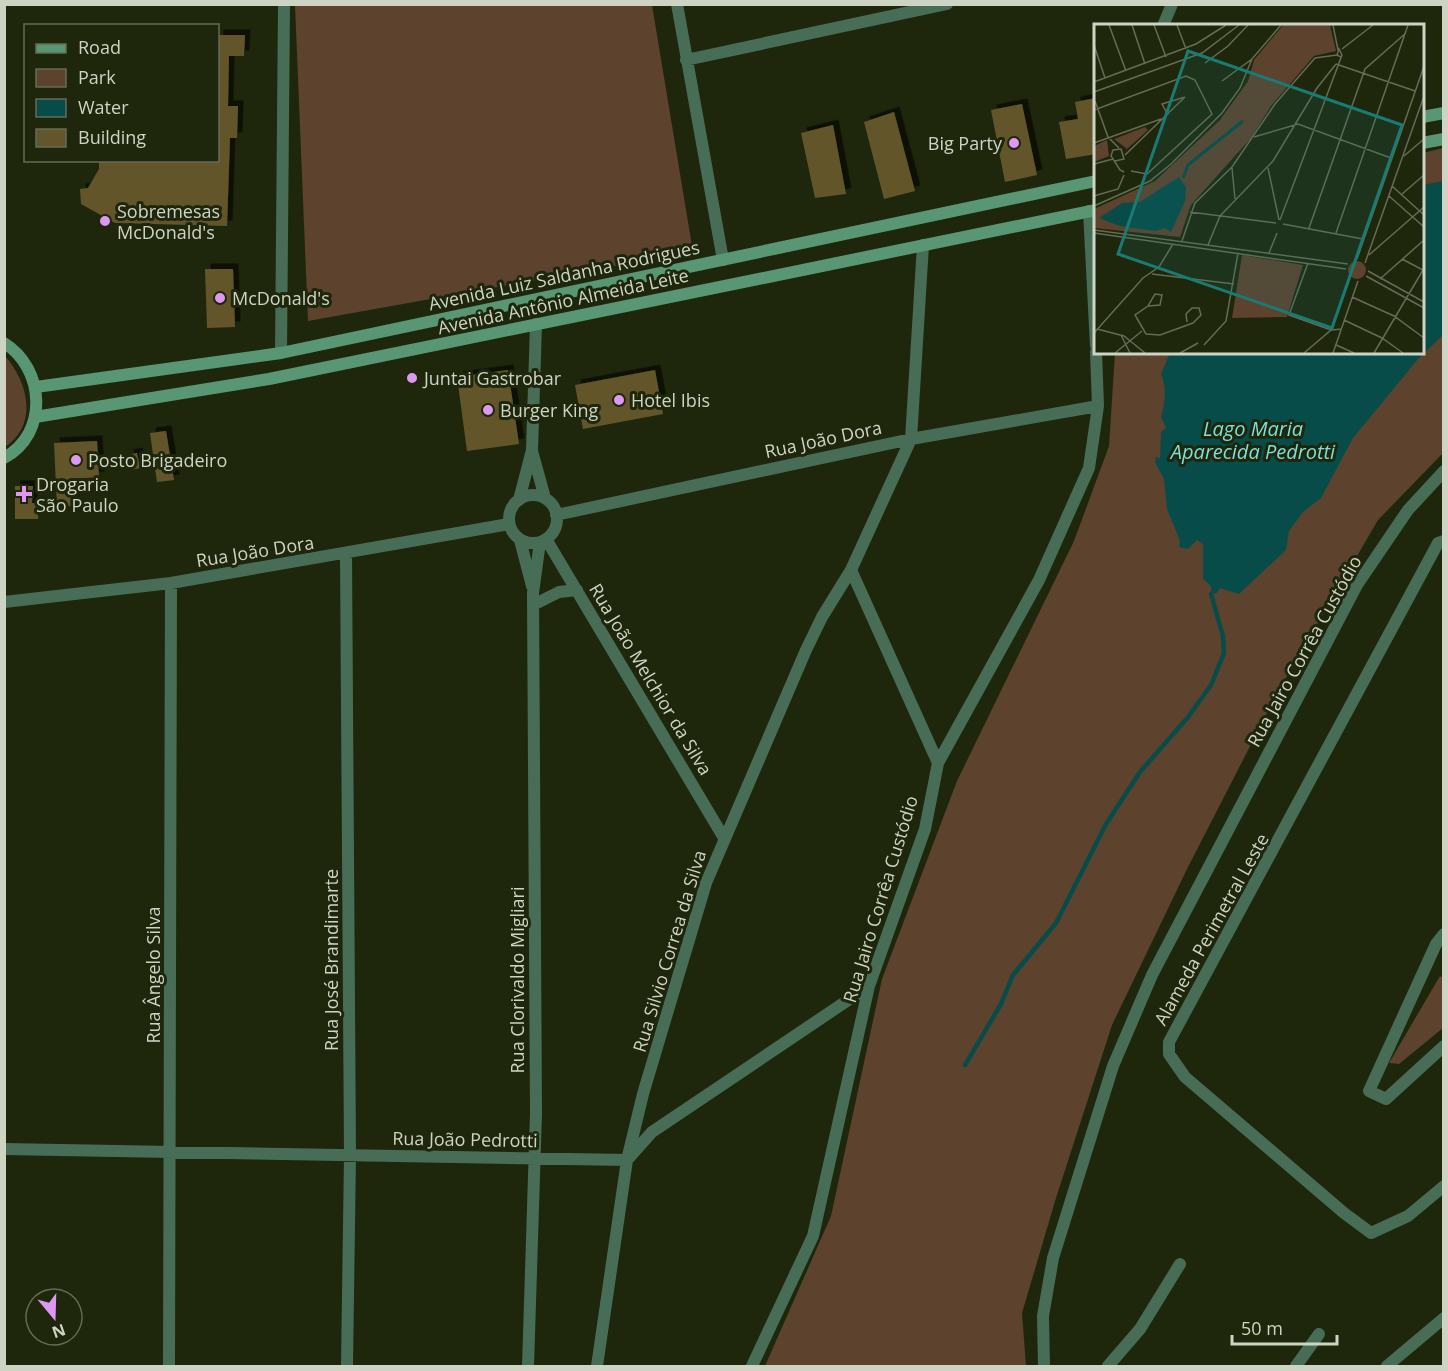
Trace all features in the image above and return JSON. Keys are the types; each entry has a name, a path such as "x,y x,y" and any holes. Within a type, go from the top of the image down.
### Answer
{"main road":[{"path":"1424,117 1443,113"},
{"path":"1424,143 1443,139"},
{"name":"Avenida Luiz Saldanha Rodrigues","path":"36,387 280,353 1094,182"},
{"name":"Avenida Antônio Almeida Leite","path":"35,417 269,379 1092,211"},
{"path":"4,343 27,364 36,387 35,417 26,438 4,458"}],"street":[{"path":"280,353 284,4"},
{"path":"677,4 723,260"},
{"path":"686,60 946,4"},
{"path":"1164,24 1172,4"},
{"path":"1092,211 1094,301"},
{"name":"Rua Silvio Correa da Silva","path":"597,1366 627,1160 643,1094 706,883 806,650 851,570 911,439 923,245"},
{"path":"519,500 532,450 536,324"},
{"name":"Rua Jairo Corrêa Custódio","path":"752,1366 813,1236 868,986 925,828 938,763 1039,580 1089,468 1098,406 1096,354"},
{"name":"Rua João Dora","path":"556,515 911,439 1098,406"},
{"path":"532,450 545,498 556,515 555,528 543,540 520,540 509,524 510,510 519,500 532,495 545,498"},
{"name":"Rua Jairo Corrêa Custódio","path":"1044,1366 1043,1316 1053,1258 1113,1066 1152,975 1357,585 1408,510 1443,471"},
{"name":"Rua João Dora","path":"4,602 171,583 509,524"},
{"name":"Rua Clorivaldo Migliari","path":"520,540 533,599"},
{"name":"Rua João Melchior da Silva","path":"543,540 577,590 724,838"},
{"name":"Rua Clorivaldo Migliari","path":"528,1366 536,1113 533,599 543,540"},
{"name":"Alameda Perimetral Leste","path":"1443,541 1438,543 1170,1042 1169,1054 1185,1077 1344,1213 1371,1233 1408,1216 1443,1186"},
{"name":"Rua José Brandimarte","path":"346,554 350,1155 347,1366"},
{"path":"851,570 938,763"},
{"name":"Rua Ângelo Silva","path":"169,1366 171,583"},
{"path":"533,599 577,590"},
{"path":"1441,943 1369,1091 1386,1099 1443,1046"},
{"path":"627,1160 652,1132 868,986"},
{"name":"Rua João Pedrotti","path":"4,1149 171,1154 627,1160"},
{"path":"1108,1366 1140,1329 1180,1264"},
{"path":"1387,1366 1443,1318"},
{"path":"1296,1366 1319,1334"}],"green space":[{"path":"295,5 652,5 693,252 308,321"},
{"path":"1443,148 1443,453 1378,520 1280,688 1188,867 1112,1025 1056,1198 1022,1313 1026,1366 765,1366 831,1216 882,979 957,781 1074,541 1109,446 1115,354 1424,354 1424,153"},
{"path":"4,355 19,377 26,402 23,427 16,438 5,447"},
{"path":"1440,976 1443,978 1443,1028 1399,1064 1389,1063"}],"water":[{"name":"Lago Maria Aparecida Pedrotti","path":"1443,181 1443,335 1424,353 1424,185"},
{"name":"Lago Maria Aparecida Pedrotti","path":"1170,354 1423,354 1353,438 1321,498 1303,512 1289,531 1286,550 1239,594 1220,588 1217,593 1211,594 1211,586 1203,579 1203,544 1197,540 1188,549 1179,547 1180,541 1167,509 1164,479 1155,462 1156,457 1160,458 1161,432 1166,428 1161,417 1165,396 1161,374"}],"building":[{"path":"219,35 245,35 244,56 229,56 228,106 238,106 237,138 230,138 227,226 115,223 81,204 80,189 88,188 99,169 99,162 219,162"},
{"path":"1094,98 1094,154 1066,159 1059,122 1078,119 1075,102"},
{"name":"Big Party","path":"1022,104 1037,175 1005,182 991,110"},
{"path":"894,112 915,191 884,199 864,122"},
{"path":"833,125 846,194 815,198 801,133"},
{"name":"McDonald's","path":"205,269 233,269 235,327 207,328"},
{"name":"Burger King","path":"508,370 519,444 467,451 457,377"},
{"name":"Hotel Ibis","path":"655,370 663,414 583,429 575,385"},
{"path":"166,431 174,480 157,482 150,433"},
{"name":"Posto Brigadeiro","path":"97,441 99,477 72,479 74,506 57,507 54,443"},
{"path":"137,453 140,468 131,470 128,455"},
{"name":"Drogaria São Paulo","path":"15,486 33,486 32,503 39,503 38,519 15,519"}],"waterway":[{"path":"965,1065 1001,1004 1013,975 1056,923 1106,824 1140,772 1188,717 1211,685 1224,653 1223,636 1211,594"}],"place":[{"name":"Big Party","path":"1014,143"},
{"name":"Sobremesas McDonald's","path":"105,221"},
{"name":"McDonald's","path":"220,298"},
{"name":"Juntai Gastrobar","path":"412,378"},
{"name":"Hotel Ibis","path":"619,400"},
{"name":"Burger King","path":"488,410"},
{"name":"Posto Brigadeiro","path":"76,460"},
{"name":"Drogaria São Paulo","path":"24,494"}]}
